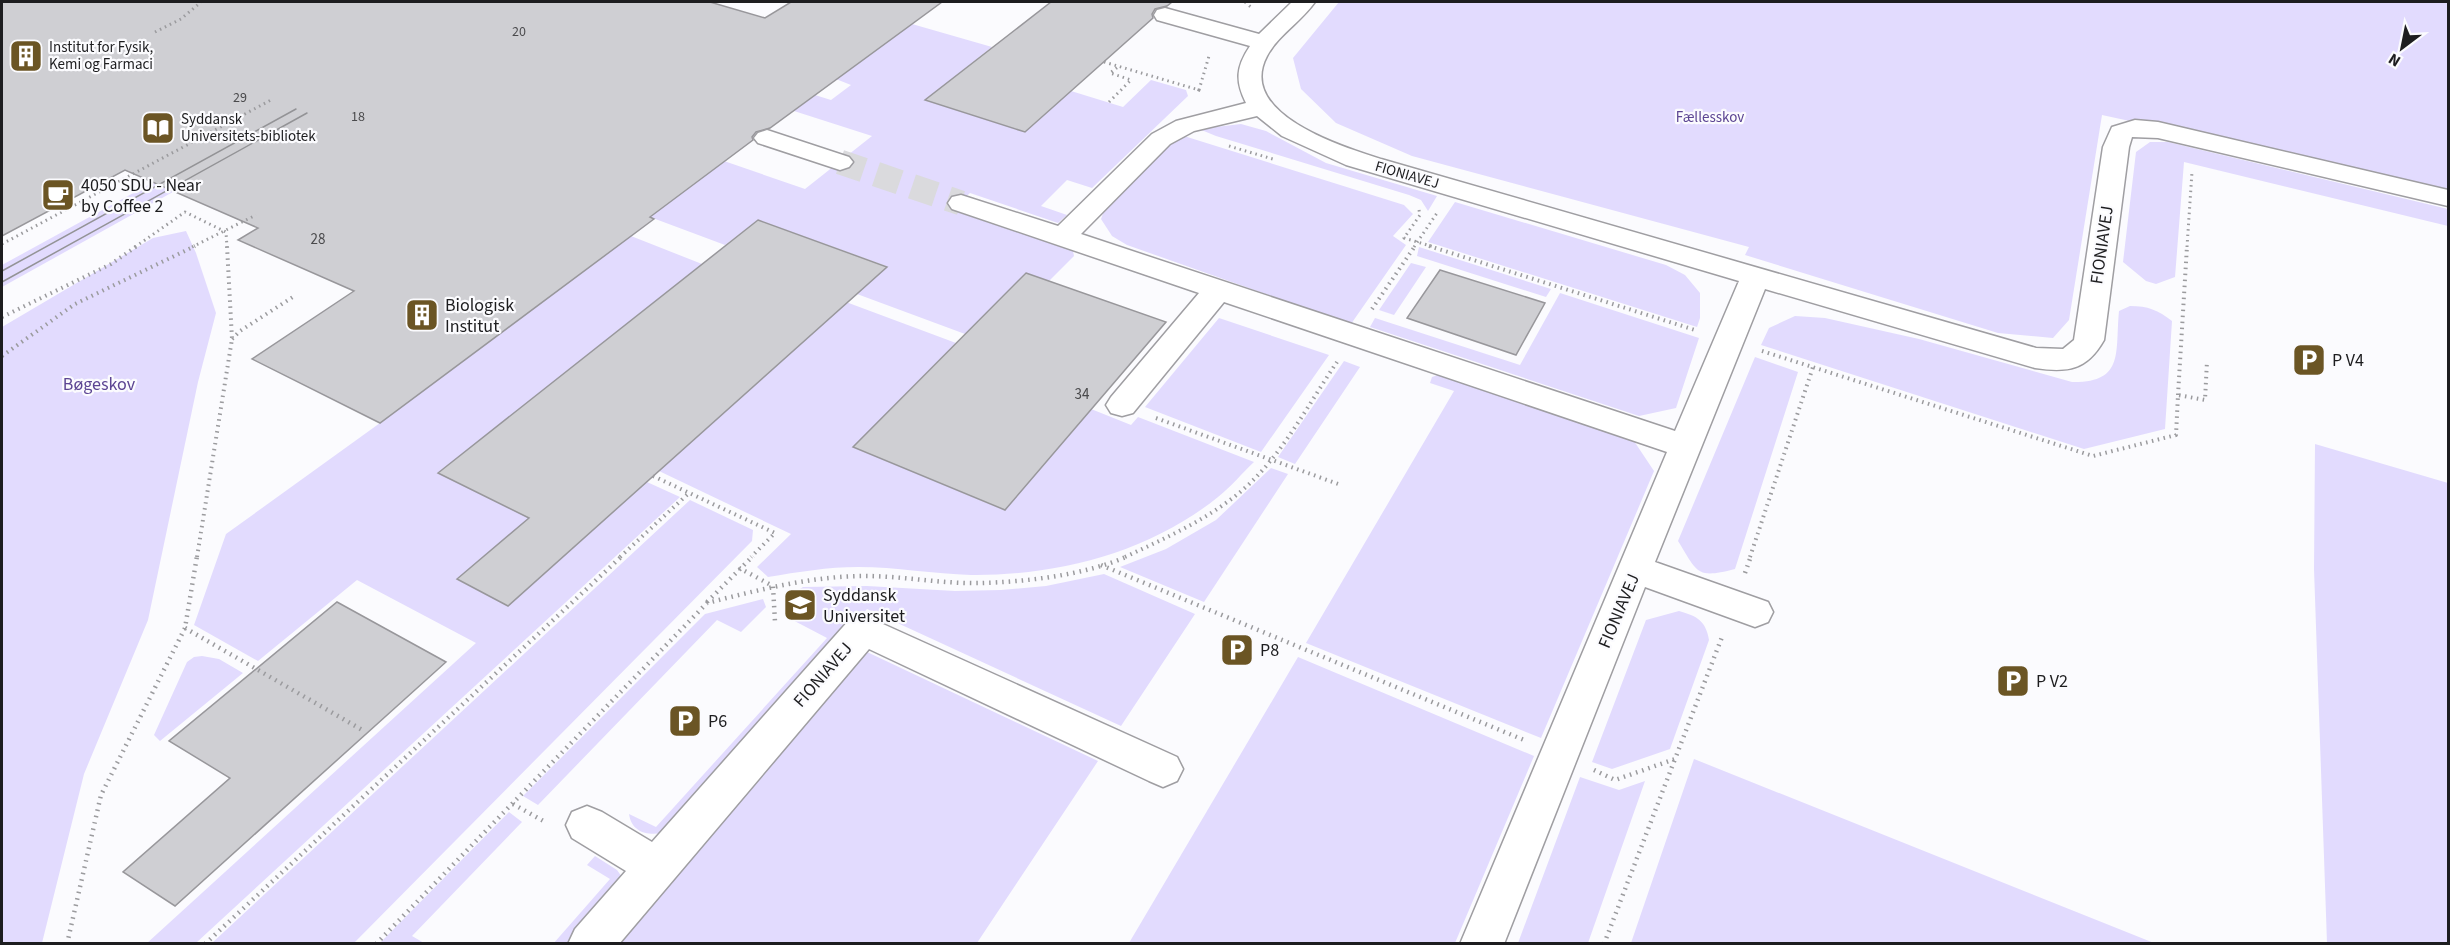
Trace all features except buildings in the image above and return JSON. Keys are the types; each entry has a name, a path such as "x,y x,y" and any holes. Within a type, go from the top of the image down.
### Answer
{"street":[{"name":"FIONIAVEJ","path":"1304,2 1256,53 1250,66 1249,79 1262,107 1298,136 1332,152 1755,278 2035,358 2067,360 2079,355 2089,340 2116,147 2121,132 2134,128 2158,130 2448,198"},
{"path":"1165,15 1265,43"},
{"path":"1062,238 1161,139 1185,126 1262,107"},
{"path":"767,138 840,162"},
{"path":"961,203 1686,447"},
{"name":"FIONIAVEJ","path":"1482,944 1755,278"},
{"path":"1122,405 1218,290"},
{"path":"1636,568 1745,609"},
{"name":"FIONIAVEJ","path":"590,944 863,630 1163,769"},
{"path":"587,825 657,867"}],"path":[{"path":"155,32 181,19 201,2"},
{"path":"1104,62 1152,76"},
{"path":"1109,102 1131,80 1110,73 1118,66"},
{"path":"2,244 271,100"},
{"path":"1354,336 1417,241 2093,456 2176,435 2192,172"},
{"path":"2,317 111,264 185,212 226,232"},
{"path":"2,356 75,304 226,232 256,215"},
{"path":"67,944 101,795 185,628 232,339 226,232"},
{"path":"232,339 240,331 296,295"},
{"path":"2178,394 2205,400 2207,361"},
{"path":"1604,944 1675,759 1745,609 1813,367"},
{"path":"1150,415 1341,485"},
{"path":"653,476 775,533 707,603"},
{"path":"205,944 689,493"},
{"path":"1100,565 1558,754 1615,780 1675,759"},
{"path":"740,568 773,586 775,622"},
{"path":"185,628 364,731"}],"green space":[{"name":"Fællesskov","path":"1339,2 2448,2 2448,190 2102,115 2069,320 2053,338 1998,333 1745,255 1749,247 1412,156 1336,123 1301,89 1293,58"},
{"path":"912,24 992,47 925,100 1025,132 1071,91 1123,107 1151,80 1186,90 1188,96 1092,188 1067,180 1041,206 1067,215 1058,223 970,193 951,210 1073,251 1074,256 1049,281 1026,273 965,334 857,294 886,266 758,220 725,245 650,217 724,161 805,189 872,136 794,111 815,95 831,100 851,85 836,79"},
{"path":"1241,124 1266,131 1326,163 1437,196 1428,211 1421,200 1409,195 1199,129"},
{"path":"1184,136 1404,205 1413,214 1393,236 1406,245 1351,324 1127,245 1112,236 1101,219 1105,208 1165,147"},
{"path":"230,140 252,148 2,287 2,265"},
{"path":"2150,142 2168,142 2448,209 2448,226 2184,162 2175,277 2156,284 2146,281 2123,262 2136,152"},
{"path":"1455,202 1666,265 1685,275 1700,293 1700,318 1697,327 1428,242"},
{"name":"Bøgeskov","path":"186,231 196,253 216,313 198,382 148,620 84,774 42,943 2,943 2,327 153,238"},
{"path":"631,236 702,264 439,473 569,484 458,580 508,606 647,482 680,497 196,943 146,944 476,643 357,580 258,661 194,625 226,534 380,423"},
{"path":"1419,247 1551,289 1546,297 1417,256"},
{"path":"1411,263 1426,267 1394,315 1379,310"},
{"path":"1560,293 1699,338 1676,408 1639,416 1370,327 1375,318 1520,365"},
{"path":"846,302 956,343 853,447 1004,510 1091,409 1131,425 1138,417 1254,462 1218,497 1163,533 1102,557 1069,565 1037,571 971,575 847,567 768,577 757,567 791,534 659,471"},
{"path":"2130,306 2152,309 2172,321 2165,429 2084,449 1761,345 1769,328 1795,316 1825,318 1919,339 2072,382 2089,381 2109,371 2114,362 2119,311"},
{"path":"1219,318 1329,355 1261,452 1145,407"},
{"path":"1755,357 1798,372 1735,569 1705,573 1695,567 1678,541"},
{"path":"1344,361 1360,367 1295,464 1278,457"},
{"path":"1441,374 1634,441 1654,471 1541,738 1306,643 1454,391 1430,383 1432,377"},
{"path":"2315,444 2448,483 2448,943 2327,943 2314,569"},
{"path":"1271,468 1288,474 1204,602 1120,567 1166,549 1216,520"},
{"path":"690,500 753,530 752,541 354,943 212,943"},
{"path":"1104,574 1195,614 1121,726 867,609 672,830 659,834 645,833 639,831 631,821 629,814 656,827 827,638 785,616 790,599 803,587 867,586 955,591 1001,590 1046,586"},
{"path":"763,599 766,607 741,632 717,620 538,805 523,796 705,614"},
{"path":"1679,611 1700,620 1706,628 1709,640 1670,749 1612,769 1592,762 1646,620"},
{"path":"867,652 1098,761 977,943 619,944"},
{"path":"194,657 219,659 243,673 160,741 154,735 187,662"},
{"path":"1298,657 1534,756 1455,943 1129,943"},
{"path":"1694,759 2154,943 1631,943"},
{"path":"1580,777 1619,790 1645,781 1588,943 1518,943"},
{"path":"509,812 522,822 412,936 424,943 380,943"},
{"path":"595,856 617,870 622,877 573,943 553,944 610,879 587,865"}],"tunnel":[{"path":"840,162 961,203"}],"tram line":[{"path":"2,271 296,109"},
{"path":"2,282 307,113"}],"place":[{"name":"Institut for Fysik, Kemi og Farmaci","path":"26,56"},
{"name":"Syddansk Universitets-bibliotek","path":"158,128"},
{"name":"4050 SDU - Near by Coffee 2","path":"58,195"},
{"name":"Biologisk Institut","path":"422,315"},
{"name":"P V4","path":"2309,360"},
{"name":"Syddansk Universitet","path":"800,605"},
{"name":"P8","path":"1237,650"},
{"name":"P V2","path":"2013,681"},
{"name":"P6","path":"685,721"}]}
